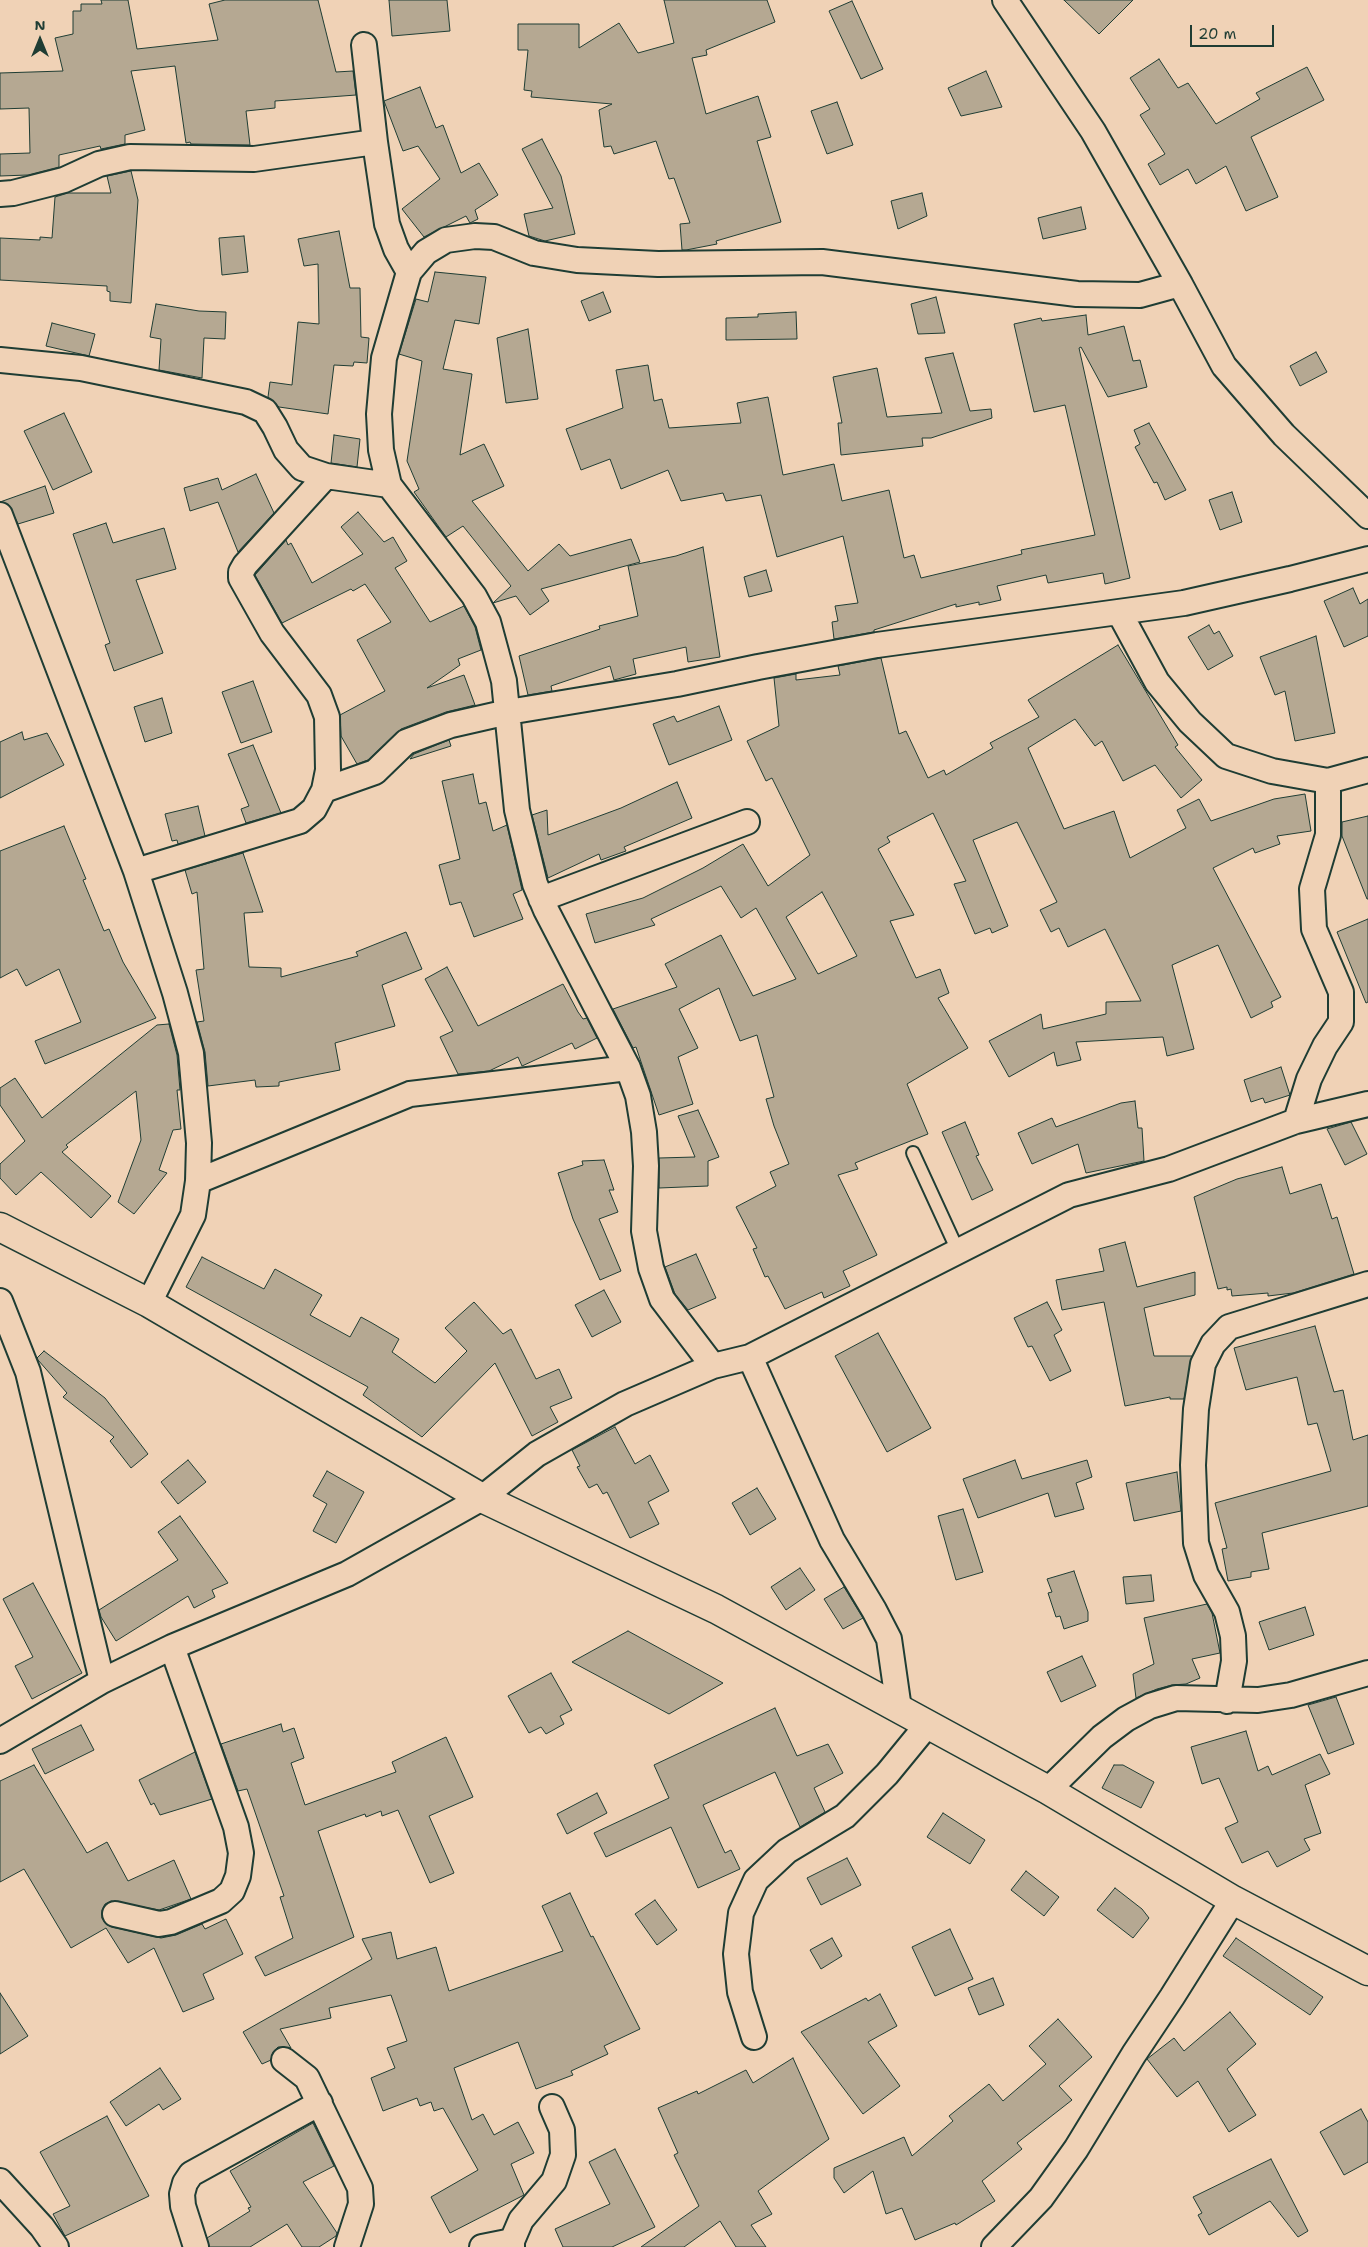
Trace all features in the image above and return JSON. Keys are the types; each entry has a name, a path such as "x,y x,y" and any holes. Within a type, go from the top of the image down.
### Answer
{"street":[{"path":"1005,0 1093,131 1224,366 1284,435 1368,516"},
{"path":"364,45 375,142 388,224 396,249 409,272"},
{"path":"0,194 13,194 64,180 99,164 130,157 254,159 375,142"},
{"path":"713,1366 662,1299 651,1268 644,1231 646,1166 644,1132 638,1096 628,1068 535,884 517,810 510,758 508,712 504,680 488,622 474,596 389,485 381,450 379,414 384,358 409,272 426,252 446,240 475,236 494,237 534,253 577,260 658,264 822,262 1077,294 1140,295 1180,284"},
{"path":"0,360 82,368 246,402 265,411 276,428 286,450 302,468 326,476 389,485"},
{"path":"136,871 300,821 314,809 324,790 328,770 327,717 319,695 272,633 242,578 241,572 245,565 326,476"},
{"path":"0,515 136,871 175,993 191,1053 199,1143 198,1180 192,1215 149,1303"},
{"path":"324,790 375,772 406,742 451,725 508,712 677,684 877,645 1184,602 1290,579 1368,559"},
{"path":"1119,612 1157,682 1190,722 1226,756 1272,771 1328,781 1368,770"},
{"path":"1296,1121 1309,1079 1325,1046 1341,1022 1341,992 1314,929 1312,888 1328,835 1328,781"},
{"path":"541,899 747,822"},
{"path":"198,1180 410,1094 628,1068"},
{"path":"0,1740 102,1682 172,1647 347,1574 482,1498 537,1454 625,1404 713,1366 750,1357 1069,1195 1169,1169 1296,1121 1368,1104"},
{"path":"2,1234 149,1303 482,1498 716,1609 1048,1790 1233,1900 1368,1971"},
{"path":"1228,1700 1234,1661 1233,1636 1227,1612 1206,1575 1196,1543 1193,1465 1196,1409 1203,1364 1213,1344 1229,1327 1368,1284"},
{"path":"0,1301 28,1372 102,1682"},
{"path":"750,1357 832,1540 889,1639 899,1709"},
{"path":"115,1914 159,1924 171,1922 221,1901 232,1891 238,1876 241,1853 236,1827 172,1647"},
{"path":"1048,1790 1102,1737 1126,1719 1150,1706 1176,1698 1258,1700 1291,1695 1368,1673"},
{"path":"754,2037 740,1992 736,1954 741,1913 756,1880 787,1851 845,1816 886,1774 928,1724"},
{"path":"994,2247 1041,2198 1076,2148 1233,1900"},
{"path":"284,2060 307,2078 360,2188 361,2204 347,2247"},
{"path":"196,2247 182,2206 182,2194 185,2183 191,2174 320,2103"},
{"path":"482,2247 512,2244 521,2220 554,2181 563,2155 562,2130 552,2107"},
{"path":"0,2181 42,2228 56,2247"}],"lane":[{"path":"913,1153 958,1251"}],"building":[{"path":"101,0 128,0 137,49 218,40 209,4 225,0 318,0 336,72 353,71 356,95 275,101 275,108 246,111 250,145 191,144 190,142 186,143 175,66 131,71 145,130 125,135 125,144 101,149 100,146 59,155 59,167 28,175 0,176 0,154 30,153 29,108 0,109 0,73 63,71 55,38 73,34 73,11 81,11 81,4 102,4"},
{"path":"389,0 447,0 450,31 392,36"},
{"path":"664,0 767,0 775,22 706,50 707,55 692,58 706,114 758,96 771,137 757,141 781,222 716,241 717,244 686,250 682,250 680,224 690,223 674,178 669,179 656,141 614,154 611,146 604,147 599,110 612,104 531,97 532,91 524,90 528,50 518,50 518,24 579,24 579,48 619,23 638,53 674,43"},
{"path":"1064,0 1133,0 1099,34"},
{"path":"852,1 883,69 861,79 829,11"},
{"path":"1159,59 1178,88 1188,83 1216,124 1260,99 1256,93 1307,67 1324,100 1251,137 1278,197 1246,211 1226,166 1196,184 1188,169 1160,185 1148,164 1165,154 1140,115 1150,109 1130,78"},
{"path":"986,71 1002,107 961,116 948,88"},
{"path":"420,87 436,128 443,125 461,173 479,163 498,195 475,210 478,219 470,223 466,216 424,237 402,209 440,179 418,146 403,151 384,101"},
{"path":"837,102 853,145 827,154 811,111"},
{"path":"542,139 561,176 575,234 545,241 529,236 524,214 553,208 522,149"},
{"path":"131,171 138,200 131,303 110,301 110,292 107,291 107,286 0,280 0,238 40,240 40,237 52,238 55,197 68,193 111,193 107,176"},
{"path":"922,193 927,216 898,229 891,201"},
{"path":"1081,207 1086,229 1043,239 1038,218"},
{"path":"339,231 350,288 360,288 361,337 369,338 367,363 354,362 353,366 334,365 328,414 279,407 268,397 270,382 292,385 298,322 319,324 318,264 304,266 298,239"},
{"path":"244,236 248,272 222,275 219,238"},
{"path":"435,272 486,277 479,324 455,320 443,369 472,374 460,455 484,444 504,486 472,501 528,571 559,544 570,556 631,539 640,562 541,589 549,601 530,615 516,596 493,603 511,586 463,526 446,537 414,492 419,489 407,461 422,361 399,354 416,299 428,302"},
{"path":"603,292 611,312 589,321 581,301"},
{"path":"936,297 945,333 918,334 911,304"},
{"path":"156,304 199,311 226,312 225,339 204,338 202,378 159,370 161,339 150,337"},
{"path":"796,312 797,339 726,340 726,318 758,317 758,314"},
{"path":"1086,315 1088,335 1124,326 1133,361 1140,360 1147,387 1108,397 1081,347 1079,348 1130,578 1105,584 1103,573 1048,583 1046,575 997,586 1001,600 979,605 979,602 956,607 956,604 874,630 874,632 834,639 832,622 838,621 835,606 858,603 843,536 777,557 761,495 726,501 723,493 681,501 668,470 621,489 610,459 581,470 566,429 623,408 616,370 648,365 654,401 662,399 669,428 741,423 737,403 768,397 783,475 834,464 842,501 889,490 904,558 914,555 921,578 1022,554 1021,550 1095,535 1065,405 1034,412 1014,324 1041,318 1042,321"},
{"path":"52,323 95,334 89,356 46,346"},
{"path":"528,329 538,399 506,403 497,338"},
{"path":"1316,352 1327,372 1300,386 1290,366"},
{"path":"953,353 970,411 991,409 992,418 931,438 922,438 923,446 841,455 838,423 842,423 833,377 877,368 887,417 942,413 925,358"},
{"path":"64,413 92,472 53,490 24,431"},
{"path":"1149,423 1186,490 1165,500 1157,482 1154,483 1135,447 1140,444 1134,430"},
{"path":"334,435 360,439 357,467 331,463"},
{"path":"256,474 274,513 238,552 218,502 190,511 184,488 218,478 222,490"},
{"path":"45,486 54,513 18,524 9,505 0,502"},
{"path":"1232,492 1242,522 1220,530 1209,500"},
{"path":"358,512 384,542 393,537 407,561 395,568 430,622 464,606 475,627 481,650 458,659 460,665 427,688 464,675 475,705 446,712 401,729 368,760 357,764 341,736 340,715 385,691 357,640 391,622 365,584 282,623 255,575 286,540 288,545 291,543 312,583 363,554 341,527"},
{"path":"106,523 113,543 164,528 176,569 136,580 163,653 114,671 105,645 110,643 73,534"},
{"path":"703,547 720,657 688,662 686,647 633,659 636,674 614,680 610,666 551,686 552,691 528,695 519,656 600,629 599,626 638,616 628,566 676,556"},
{"path":"766,570 772,591 749,597 744,577"},
{"path":"1353,588 1360,604 1368,599 1368,636 1344,647 1324,601"},
{"path":"1209,625 1214,634 1219,631 1233,656 1208,670 1188,637"},
{"path":"1316,636 1335,733 1295,741 1285,691 1275,695 1260,657"},
{"path":"1118,645 1178,745 1175,747 1202,780 1181,798 1155,765 1123,781 1102,741 1095,746 1075,719 1028,748 1064,829 1114,811 1130,858 1186,828 1177,810 1199,799 1211,821 1274,799 1305,794 1311,831 1277,836 1280,844 1255,853 1253,848 1213,868 1281,997 1271,1002 1273,1007 1251,1018 1218,945 1172,965 1194,1049 1167,1056 1163,1037 1076,1042 1081,1060 1057,1066 1054,1052 1009,1077 989,1041 1041,1014 1043,1029 1106,1014 1106,1002 1141,1001 1105,929 1068,947 1059,928 1051,932 1040,910 1057,902 1017,822 973,840 1008,926 992,933 990,928 975,934 954,884 966,881 933,813 887,837 890,842 878,849 914,915 890,921 916,978 940,969 949,993 938,998 968,1048 907,1084 928,1134 855,1163 858,1169 838,1175 877,1255 843,1271 850,1286 824,1298 822,1292 785,1309 768,1276 765,1277 753,1249 757,1248 736,1207 776,1186 770,1172 789,1164 766,1099 774,1097 757,1035 740,1041 719,988 679,1009 698,1048 678,1057 693,1104 659,1115 636,1047 633,1048 613,1009 677,987 665,964 721,935 753,996 796,979 756,908 741,918 721,886 651,919 655,925 595,943 586,914 643,898 703,868 743,844 768,886 810,855 772,778 766,781 747,741 779,726 774,678 796,674 796,680 840,675 838,666 881,658 899,734 906,731 928,778 944,770 946,775 993,748 990,743 1039,717 1028,700","holes":["822,892 857,956 818,974 786,917"]},
{"path":"253,681 272,732 241,743 222,692"},
{"path":"162,698 172,733 145,742 134,707"},
{"path":"719,706 732,740 669,765 653,724 674,716 677,722"},
{"path":"22,732 24,740 47,733 64,765 0,798 0,742"},
{"path":"449,740 451,746 410,759 414,754"},
{"path":"253,745 281,813 246,823 241,809 249,806 228,754"},
{"path":"473,774 479,804 486,802 493,831 507,825 522,890 513,894 523,919 474,937 461,902 450,905 439,865 460,859 442,781"},
{"path":"677,782 692,818 624,847 626,851 601,860 599,854 548,878 532,815 547,810 548,835 621,808"},
{"path":"198,806 205,836 178,844 177,840 172,841 165,814"},
{"path":"1368,816 1367,899 1342,836 1342,822"},
{"path":"64,826 86,879 83,880 104,931 109,929 123,962 156,1018 45,1064 35,1041 81,1022 59,969 26,986 17,969 0,978 0,851"},
{"path":"243,853 263,912 244,913 249,967 281,968 281,977 358,956 356,952 406,932 422,969 382,985 395,1026 335,1043 340,1070 279,1082 279,1086 256,1087 255,1080 208,1086 205,1052 197,1022 204,1021 196,970 204,969 197,892 192,894 185,870"},
{"path":"1368,919 1368,1002 1366,1003 1337,932"},
{"path":"447,967 478,1026 563,984 578,1012 583,1019 587,1018 597,1038 575,1049 572,1043 522,1066 518,1057 489,1071 458,1074 440,1037 453,1031 425,979"},
{"path":"169,1024 177,1055 180,1090 177,1090 181,1129 173,1130 159,1170 167,1173 134,1214 118,1202 141,1140 136,1091 66,1145 68,1147 62,1152 111,1196 91,1218 41,1172 16,1195 0,1178 0,1164 25,1141 0,1105 0,1088 15,1078 42,1118 157,1025"},
{"path":"1281,1067 1290,1095 1265,1103 1263,1098 1251,1102 1244,1080"},
{"path":"1135,1101 1138,1128 1142,1128 1144,1161 1086,1173 1078,1144 1032,1164 1018,1133 1052,1118 1056,1127 1121,1103"},
{"path":"698,1110 719,1157 708,1161 708,1186 659,1188 659,1158 695,1157 678,1116"},
{"path":"965,1122 979,1155 976,1156 993,1190 972,1200 942,1132"},
{"path":"1351,1122 1367,1154 1345,1165 1327,1129"},
{"path":"604,1160 614,1190 609,1190 618,1212 599,1219 621,1271 600,1280 573,1219 558,1173 583,1165 582,1161"},
{"path":"1282,1167 1290,1194 1321,1184 1332,1219 1337,1217 1354,1274 1293,1293 1268,1296 1268,1293 1232,1296 1231,1289 1227,1290 1227,1287 1218,1289 1194,1197 1237,1179"},
{"path":"1125,1242 1137,1287 1195,1272 1195,1295 1144,1308 1154,1356 1192,1356 1184,1399 1170,1399 1170,1397 1125,1406 1104,1302 1062,1310 1056,1280 1104,1271 1099,1249"},
{"path":"696,1254 716,1298 688,1310 675,1294 665,1267"},
{"path":"202,1257 264,1289 275,1269 322,1295 310,1315 350,1337 361,1317 399,1339 392,1352 435,1383 467,1351 445,1328 474,1302 503,1334 511,1329 536,1379 559,1369 572,1398 550,1407 558,1422 532,1436 495,1363 422,1437 363,1395 368,1387 186,1287"},
{"path":"604,1290 621,1322 592,1337 575,1305"},
{"path":"1047,1302 1062,1330 1054,1335 1071,1371 1050,1381 1032,1346 1028,1347 1014,1318"},
{"path":"1315,1326 1334,1392 1343,1390 1353,1440 1368,1435 1368,1506 1262,1533 1269,1569 1251,1572 1251,1577 1228,1581 1222,1549 1227,1548 1215,1503 1331,1471 1317,1423 1308,1425 1297,1377 1246,1390 1234,1348"},
{"path":"878,1333 931,1428 887,1452 835,1356"},
{"path":"44,1351 105,1398 148,1454 131,1468 110,1441 114,1437 63,1397 67,1393 37,1358"},
{"path":"615,1427 635,1464 650,1455 669,1491 648,1502 659,1524 630,1538 607,1492 603,1494 597,1484 589,1488 577,1467 580,1466 572,1450"},
{"path":"188,1460 206,1482 178,1504 161,1482"},
{"path":"1015,1460 1022,1479 1087,1460 1092,1477 1076,1483 1084,1509 1055,1517 1048,1493 978,1518 963,1479"},
{"path":"327,1471 364,1492 336,1543 313,1531 327,1504 313,1496"},
{"path":"1177,1472 1181,1511 1134,1521 1126,1483"},
{"path":"757,1488 776,1519 750,1535 732,1503"},
{"path":"963,1509 983,1572 956,1580 938,1516"},
{"path":"180,1516 228,1583 212,1590 215,1597 194,1608 188,1596 116,1641 101,1617 99,1610 178,1560 158,1532"},
{"path":"800,1568 815,1590 786,1610 771,1587"},
{"path":"1074,1571 1088,1612 1088,1621 1064,1629 1060,1616 1056,1617 1048,1593 1052,1592 1047,1579"},
{"path":"1151,1575 1154,1601 1126,1604 1123,1577"},
{"path":"33,1583 82,1673 32,1699 15,1666 33,1657 3,1599"},
{"path":"844,1587 863,1618 843,1629 824,1599"},
{"path":"1207,1604 1212,1613 1220,1653 1192,1659 1200,1678 1186,1684 1157,1689 1136,1698 1133,1674 1154,1664 1144,1618"},
{"path":"1305,1607 1314,1635 1269,1650 1259,1622"},
{"path":"628,1631 723,1683 669,1714 572,1662"},
{"path":"1082,1656 1096,1686 1061,1702 1047,1672"},
{"path":"551,1673 572,1710 560,1716 564,1724 546,1734 541,1727 529,1733 508,1696"},
{"path":"1336,1697 1354,1744 1328,1754 1308,1705"},
{"path":"775,1708 797,1756 828,1744 843,1773 814,1788 825,1812 800,1827 775,1772 703,1805 725,1853 731,1850 740,1869 698,1888 671,1827 606,1857 594,1833 669,1798 654,1765"},
{"path":"281,1724 283,1732 294,1728 304,1758 291,1763 305,1805 396,1772 392,1762 446,1737 473,1797 429,1816 454,1873 430,1883 398,1810 382,1816 381,1811 366,1817 365,1814 318,1831 354,1937 265,1976 255,1957 293,1938 280,1897 284,1896 247,1789 238,1791 221,1744"},
{"path":"81,1725 94,1750 45,1774 32,1749"},
{"path":"1246,1731 1258,1771 1268,1766 1272,1775 1320,1754 1330,1774 1305,1785 1321,1833 1304,1839 1310,1850 1277,1867 1268,1851 1242,1863 1225,1828 1238,1822 1219,1778 1202,1784 1191,1747"},
{"path":"195,1752 212,1799 160,1815 154,1803 151,1805 139,1780"},
{"path":"34,1765 87,1853 107,1842 128,1881 174,1860 191,1899 159,1910 111,1901 105,1904 102,1910 102,1918 106,1924 161,1938 176,1935 202,1924 205,1929 226,1919 243,1954 203,1974 214,1999 183,2012 154,1948 128,1963 106,1928 71,1948 24,1869 0,1882 0,1781"},
{"path":"1114,1765 1123,1765 1154,1782 1141,1808 1102,1788"},
{"path":"597,1793 607,1813 567,1834 557,1814"},
{"path":"943,1813 985,1840 970,1864 927,1837"},
{"path":"847,1858 861,1885 821,1905 807,1878"},
{"path":"1026,1871 1059,1897 1044,1916 1011,1890"},
{"path":"1115,1888 1142,1909 1149,1918 1133,1938 1097,1910"},
{"path":"570,1893 640,2029 604,2046 608,2054 571,2071 573,2075 536,2089 518,2042 454,2068 472,2120 483,2114 494,2135 518,2122 534,2153 511,2164 524,2195 450,2233 431,2197 478,2170 443,2108 434,2111 431,2102 420,2106 417,2098 383,2111 371,2078 395,2068 387,2048 407,2041 391,1995 329,2008 331,2018 280,2029 291,2048 278,2047 273,2052 271,2060 262,2064 243,2032 372,1959 362,1939 391,1932 397,1959 436,1947 449,1991 563,1951 542,1906"},
{"path":"655,1900 677,1930 657,1945 635,1914"},
{"path":"950,1929 973,1979 935,1996 912,1947"},
{"path":"832,1938 842,1956 821,1969 810,1950"},
{"path":"1236,1938 1323,1997 1310,2015 1223,1956"},
{"path":"993,1978 1004,2005 979,2015 968,1988"},
{"path":"0,1993 28,2036 0,2054"},
{"path":"880,1994 897,2026 868,2042 900,2086 863,2114 801,2032 866,1998 868,2001"},
{"path":"1230,2012 1256,2044 1227,2069 1256,2115 1229,2132 1198,2081 1177,2097 1147,2059 1174,2038 1184,2051"},
{"path":"1058,2019 1092,2057 1059,2086 1072,2100 1017,2143 1022,2149 982,2181 995,2201 956,2225 955,2223 915,2240 902,2208 886,2214 873,2171 844,2193 834,2178 834,2168 904,2137 912,2156 953,2121 949,2116 989,2084 1003,2101 1046,2064 1029,2046"},
{"path":"793,2058 829,2139 758,2191 772,2214 751,2225 766,2247 736,2247 720,2221 684,2247 641,2247 699,2206 674,2155 678,2153 658,2108 697,2091 698,2094 746,2070 753,2083"},
{"path":"160,2068 181,2099 163,2110 159,2104 126,2126 110,2102"},
{"path":"1361,2109 1368,2122 1368,2162 1344,2175 1320,2132"},
{"path":"107,2116 149,2196 65,2236 53,2214 70,2206 40,2152"},
{"path":"313,2123 334,2166 303,2182 337,2233 336,2236 319,2247 302,2247 287,2224 250,2247 209,2247 207,2238 250,2211 248,2208 251,2207 230,2171"},
{"path":"615,2149 655,2227 612,2247 563,2247 555,2229 610,2204 589,2162"},
{"path":"1271,2159 1308,2231 1298,2237 1270,2201 1209,2235 1198,2215 1202,2213 1193,2197"}]}
